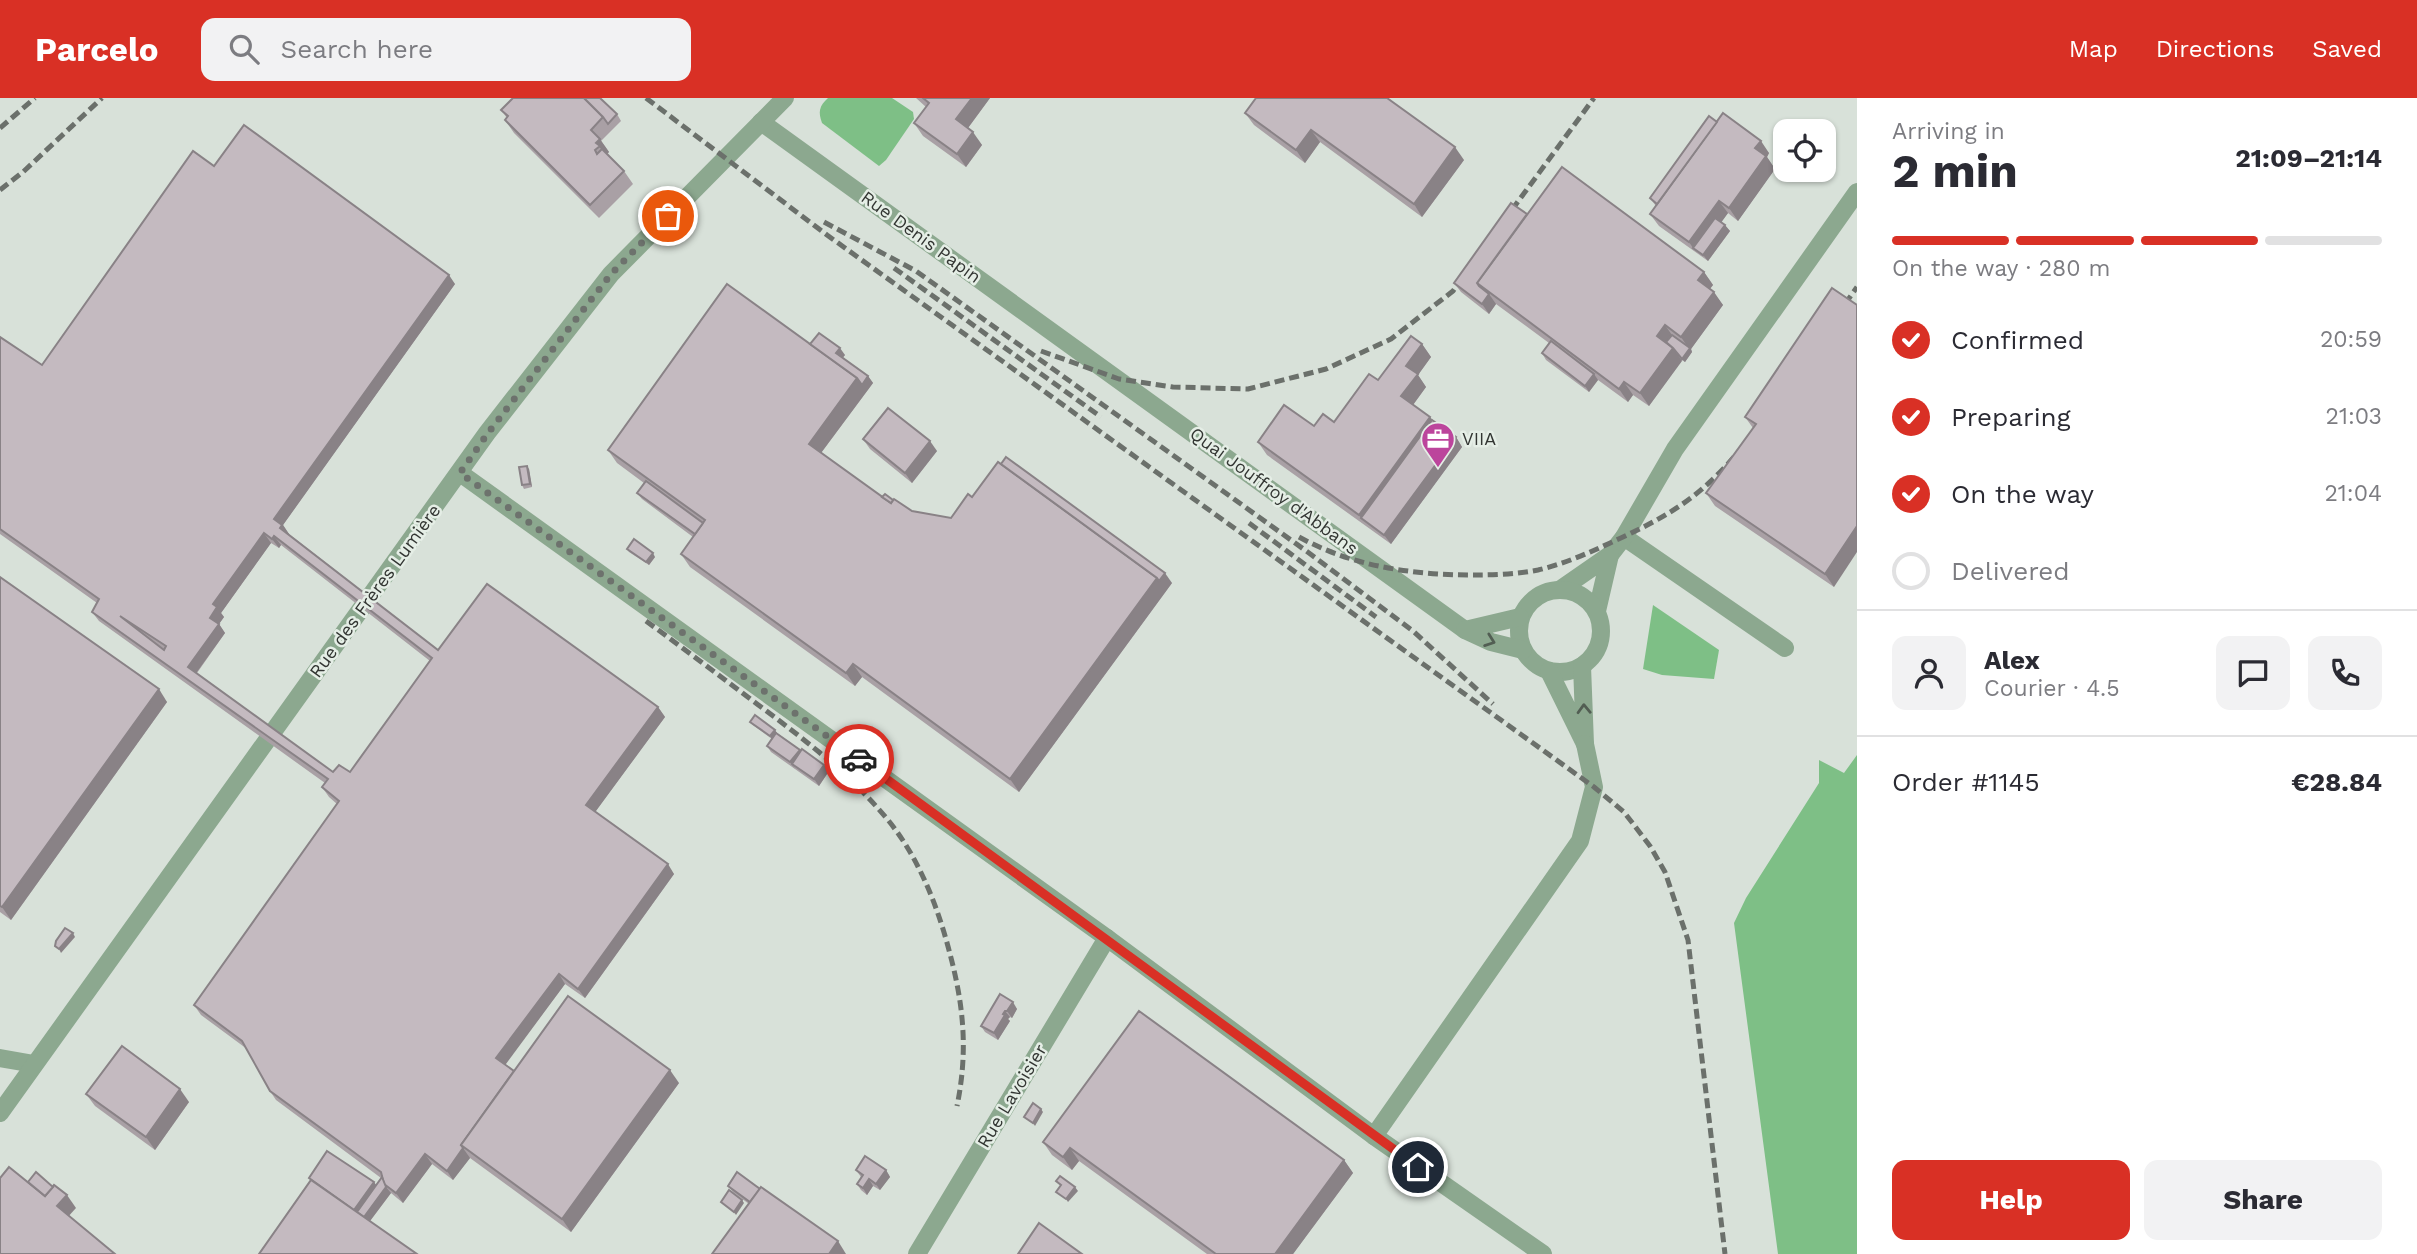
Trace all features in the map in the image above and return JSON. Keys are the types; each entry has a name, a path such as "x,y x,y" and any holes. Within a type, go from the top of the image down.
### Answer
{"street":[{"name":"Rue des Frères Lumière","path":"0,1113 488,433 611,274 785,98"},
{"name":"Rue Denis Papin","path":"761,122 1082,353"},
{"path":"1561,589 1610,555 1624,537 1675,449 1857,192"},
{"name":"Quai Jouffroy d'Abbans","path":"1082,353 1465,630 1491,642 1523,650"},
{"path":"460,473 1107,938 1374,1136 1543,1254"},
{"path":"1624,537 1785,648"},
{"path":"1597,611 1582,595 1561,589 1536,596 1526,605 1520,617 1519,640 1523,650 1538,667 1560,673 1582,666 1591,658 1601,635 1597,611 1610,555"},
{"path":"1465,630 1520,617"},
{"path":"1374,1136 1580,841 1594,787 1585,744 1582,666"},
{"path":"1549,671 1585,744"},
{"name":"Rue Lavoisier","path":"917,1254 1107,938"},
{"path":"0,1058 34,1064"}],"shaded area":[{"path":"828,98 892,98 913,112 914,119 879,166 822,123 820,109"},
{"path":"1653,605 1719,650 1714,679 1662,675 1643,669"},
{"path":"1857,755 1857,1254 1778,1254 1734,923 1746,898 1819,783 1819,760 1844,773"}],"building":[{"path":"513,98 584,98 603,117 591,130 600,139 596,143 600,146 595,150 597,154 602,149 624,171 590,205 505,120 508,116 501,110"},
{"path":"584,98 600,98 617,114 608,124"},
{"path":"923,98 972,98 956,119 973,132 957,154 914,123 929,103"},
{"path":"1256,98 1387,98 1455,147 1414,204 1311,130 1296,150 1245,113"},
{"path":"1723,113 1761,141 1755,148 1766,156 1729,208 1719,201 1689,242 1650,214"},
{"path":"1709,116 1717,122 1657,204 1650,198"},
{"path":"244,125 449,275 274,519 282,525 280,528 438,650 487,584 658,707 586,805 668,864 578,989 559,974 496,1058 514,1071 461,1145 463,1148 447,1171 425,1154 396,1193 384,1184 381,1172 270,1091 242,1041 194,1005 339,801 322,787 328,779 92,612 99,599 0,529 0,337 42,365 193,151 214,166","holes":["264,533 272,539 274,536 432,658 350,772 339,765 333,772 188,667 219,624 210,618 217,607 213,604","120,616 166,646 164,650"]},
{"path":"1562,167 1704,272 1698,280 1714,292 1681,337 1665,325 1657,336 1673,348 1640,393 1624,382 1619,389 1477,283"},
{"path":"1511,203 1527,214 1477,283 1489,294 1482,304 1454,283"},
{"path":"1715,218 1725,225 1703,255 1693,248"},
{"path":"727,284 857,378 809,444 891,503 894,499 912,511 951,518 968,494 972,497 998,462 1157,578 1010,779 853,664 846,673 681,554 705,520 608,450"},
{"path":"1832,288 1857,305 1857,526 1825,574 1706,493 1756,424 1745,417"},
{"path":"819,333 840,348 836,353 868,376 862,385 857,378 810,344"},
{"path":"1672,335 1690,348 1682,359 1666,342"},
{"path":"1411,336 1422,344 1406,366 1418,374 1401,396 1430,417 1359,515 1258,442 1284,405 1314,426 1323,414 1334,422 1369,374 1378,380"},
{"path":"1551,341 1594,374 1585,386 1542,353"},
{"path":"888,408 930,441 905,473 863,439"},
{"path":"1432,420 1456,437 1384,535 1361,518"},
{"path":"1006,457 1165,573 1159,581 1001,464"},
{"path":"527,466 530,484 522,485 519,467"},
{"path":"646,481 703,523 695,534 637,493"},
{"path":"885,494 893,500 891,503 882,497"},
{"path":"634,539 653,553 646,562 627,549"},
{"path":"0,577 159,689 2,907 0,906"},
{"path":"755,715 775,730 770,736 750,722"},
{"path":"776,733 800,750 790,762 767,746"},
{"path":"802,749 824,765 814,779 792,764"},
{"path":"65,928 73,933 59,949 55,946 56,941"},
{"path":"1000,994 1013,1002 1003,1014 1005,1015 994,1033 981,1026"},
{"path":"568,996 670,1070 562,1219 461,1145"},
{"path":"1139,1011 1344,1160 1275,1254 1216,1254 1070,1148 1063,1157 1043,1142"},
{"path":"122,1046 180,1089 146,1137 86,1094"},
{"path":"1033,1103 1041,1109 1033,1123 1024,1117"},
{"path":"327,1151 374,1182 354,1210 309,1178"},
{"path":"865,1156 886,1170 876,1184 869,1179 863,1188 857,1184 863,1175 856,1170"},
{"path":"9,1167 45,1196 54,1185 67,1195 57,1206 115,1254 0,1254 0,1178"},
{"path":"36,1172 53,1187 45,1196 28,1182"},
{"path":"737,1172 760,1189 750,1202 728,1186"},
{"path":"1060,1176 1075,1187 1066,1199 1056,1192 1061,1185 1056,1181"},
{"path":"382,1177 386,1187 364,1217 357,1212"},
{"path":"311,1180 417,1254 259,1254"},
{"path":"761,1187 838,1241 829,1254 712,1254"},
{"path":"729,1190 742,1200 734,1212 721,1202"},
{"path":"1039,1223 1082,1254 1018,1254"}],"railway":[{"path":"0,128 35,98"},
{"path":"0,190 102,98"},
{"path":"646,98 827,235 1594,787 1624,812 1650,846 1665,872 1688,940 1725,1254"},
{"path":"1503,222 1594,98"},
{"path":"824,222 916,271 1309,553 1413,631 1493,704"},
{"path":"894,268 1101,417"},
{"path":"1041,351 1119,379 1173,387 1248,389 1326,369 1391,339 1453,291 1468,270"},
{"path":"1845,304 1857,287"},
{"path":"1299,537 1341,556 1407,571 1483,575 1538,570 1581,556 1655,521 1696,494 1734,457"},
{"path":"1249,523 1376,617"},
{"path":"646,621 826,758 873,803 909,850 933,901 955,974 963,1030 963,1067 957,1106"}],"way so far":[{"path":"668,216 611,274 460,473 859,759"}],"place":[{"name":"VIIA","path":"1438,469"}],"route":[{"path":"859,759 1418,1167"}]}
